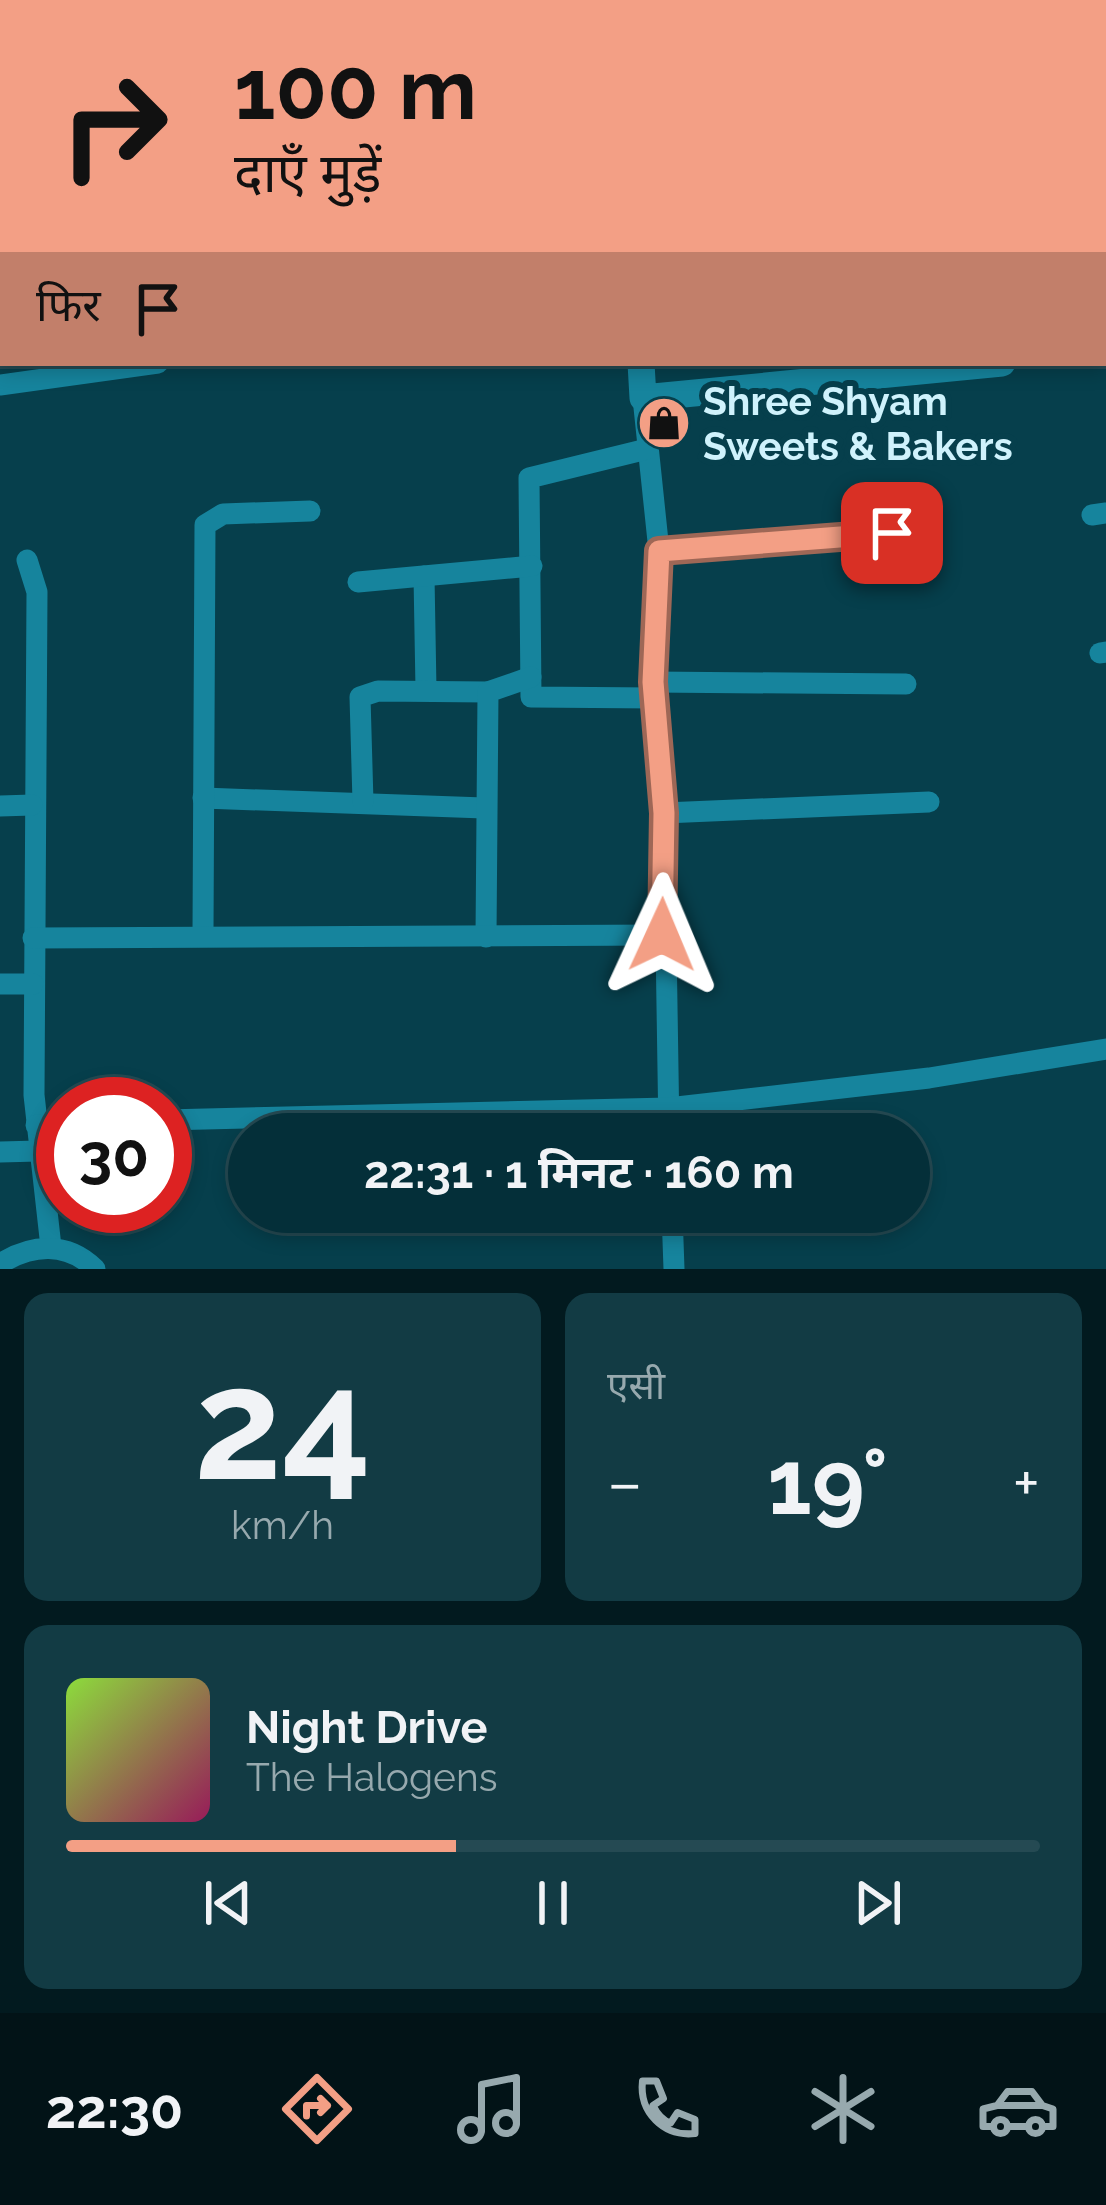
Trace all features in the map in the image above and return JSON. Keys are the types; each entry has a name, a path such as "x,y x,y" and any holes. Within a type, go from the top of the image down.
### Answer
{"street":[{"path":"0,385 136,366"},
{"path":"641,366 659,551 653,690 664,813 662,935 668,1113"},
{"path":"643,398 971,366"},
{"path":"647,449 529,478 531,697 906,684"},
{"path":"203,933 205,525 223,514 310,511"},
{"path":"659,551 892,533"},
{"path":"27,560 37,592 32,805 36,1125"},
{"path":"358,582 532,566"},
{"path":"424,576 426,690"},
{"path":"363,802 360,697 426,690 488,692 531,677"},
{"path":"486,937 488,692"},
{"path":"203,798 484,808"},
{"path":"664,813 929,802"},
{"path":"0,806 32,805"},
{"path":"33,938 203,933 662,935"},
{"path":"0,984 33,983"},
{"path":"192,1119 668,1108 929,1078 1106,1049"},
{"path":"0,1151 36,1151"},
{"path":"49,1233 51,1247"},
{"path":"673,1233 674,1269"},
{"path":"0,1264 21,1251 51,1247 84,1258 95,1269"}],"place":[{"name":"Shree Shyam Sweets & Bakers","path":"664,423"}],"route":[{"path":"662,935 664,813 653,682 659,551 892,533"}]}
